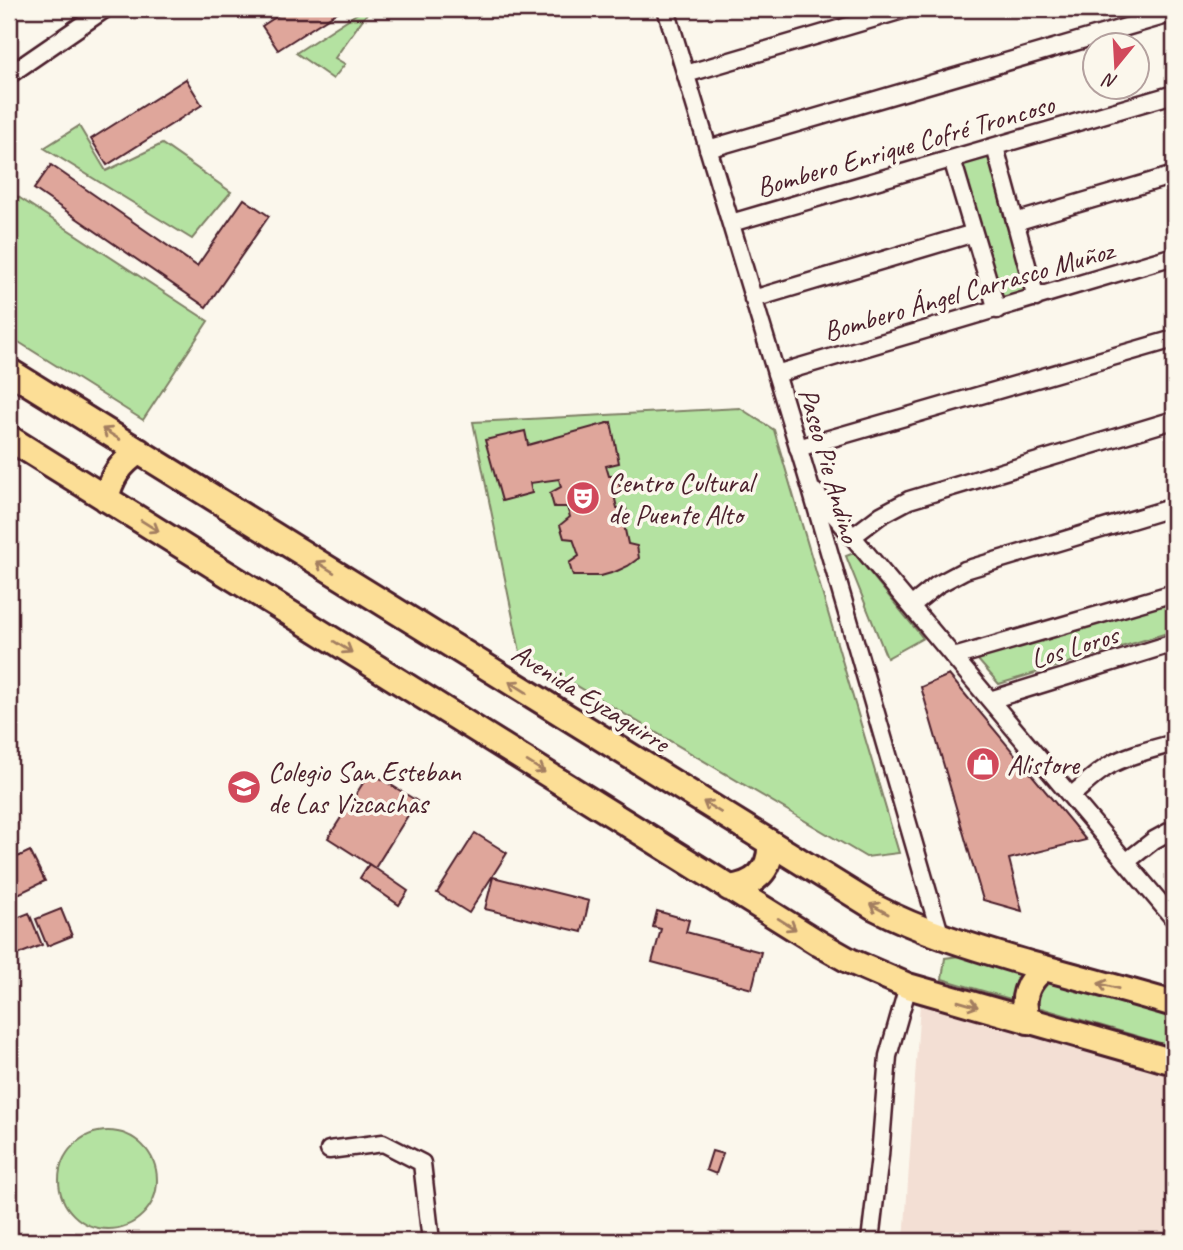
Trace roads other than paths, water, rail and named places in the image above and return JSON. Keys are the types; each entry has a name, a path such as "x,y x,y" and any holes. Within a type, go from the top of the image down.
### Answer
{"main road":[{"name":"Avenida Eyzaguirre","path":"9,371 874,907 941,937 1174,1004"},
{"path":"9,438 850,961 908,986 1174,1062"},
{"path":"106,499 109,484 116,471 139,451"},
{"path":"729,888 757,879 769,858 770,843"},
{"path":"1028,1021 1025,994 1032,979 1045,968"}],"street":[{"path":"9,75 105,9"},
{"name":"Paseo Pie Andino","path":"666,9 810,486 941,937"},
{"path":"686,74 906,9"},
{"path":"708,149 1174,13"},
{"name":"Bombero Enrique Cofré Troncoso","path":"731,223 1174,94"},
{"path":"995,147 1036,298"},
{"path":"952,159 997,310"},
{"path":"1015,222 1174,174"},
{"path":"753,299 974,233"},
{"name":"Bombero Ángel Carrasco Muñoz","path":"776,374 1174,257"},
{"path":"798,448 1174,339"},
{"path":"852,537 881,515 909,500 1174,420"},
{"path":"810,486 1174,919"},
{"path":"911,606 937,585 965,570 1174,507"},
{"path":"954,657 1174,593"},
{"name":"Los Loros","path":"990,700 1174,643"},
{"path":"1071,796 1108,766 1127,757 1174,743"},
{"path":"1126,862 1174,829"},
{"path":"870,1241 888,1056 908,986"},
{"path":"329,1150 383,1143 422,1163 431,1241"}],"place":[{"name":"Centro Cultural de Puente Alto","path":"583,498"},
{"name":"Alistore","path":"983,764"},
{"name":"Colegio San Esteban de Las Vizcachas","path":"244,787"}]}
